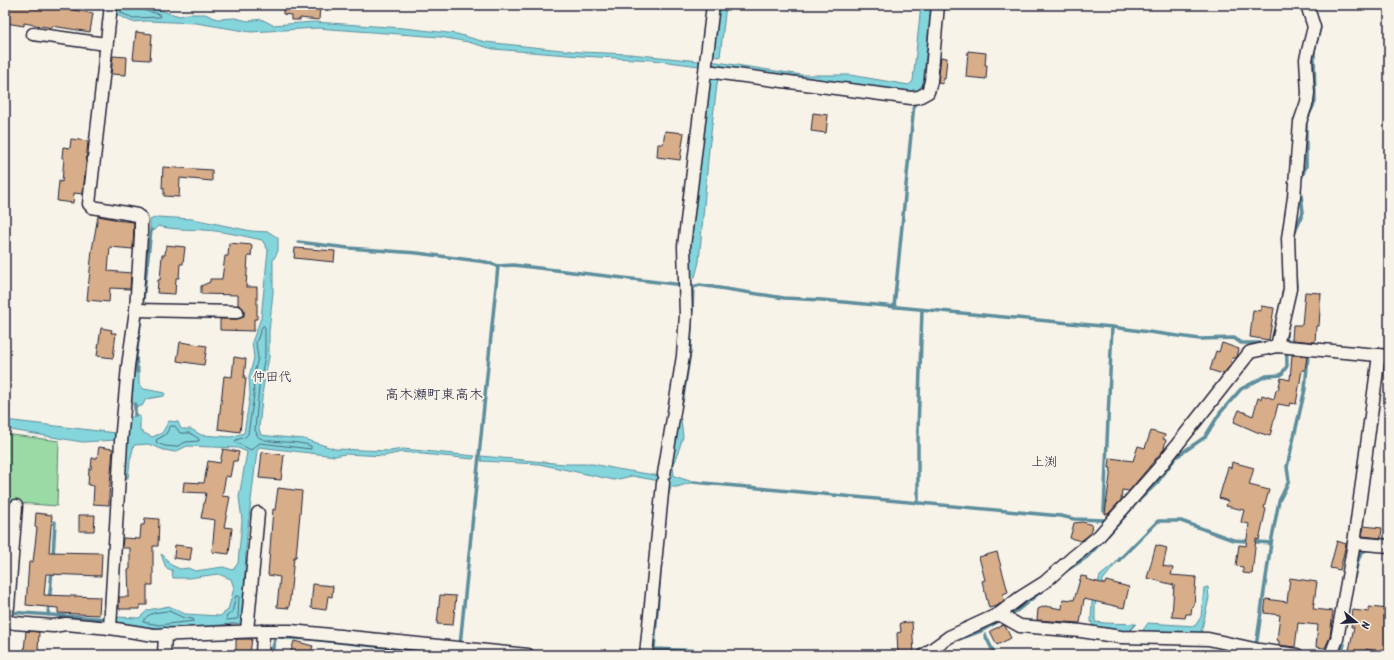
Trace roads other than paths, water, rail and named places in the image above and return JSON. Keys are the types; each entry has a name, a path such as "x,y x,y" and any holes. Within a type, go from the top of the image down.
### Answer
{"street":[{"path":"646,655 663,479 683,356 686,315 684,246 713,5"},
{"path":"706,66 915,97 928,92 938,5"},
{"path":"1283,346 1290,289 1288,238 1294,197 1300,122 1307,102 1308,93 1306,59 1314,27 1307,5"},
{"path":"110,628 128,366 141,310 141,218 137,215 92,207 89,204 111,10"},
{"path":"33,34 106,44"},
{"path":"141,310 237,312"},
{"path":"924,655 949,637 999,614 1021,597 1045,582 1099,536 1158,468 1250,352 1283,346 1384,355 1354,543 1337,639 1331,655"},
{"path":"6,611 9,541 16,506"},
{"path":"248,631 258,514"},
{"path":"1354,543 1389,546"},
{"path":"999,614 1020,626 1081,631 1125,638 1208,639 1255,649 1297,655"},
{"path":"5,621 53,626 66,624 110,628 154,635 248,631 291,631 528,655"},
{"path":"262,655 263,631"},
{"path":"164,655 165,634"}],"water":[{"path":"118,5 148,7 180,16 187,14 205,14 217,19 235,18 248,21 261,19 273,25 314,22 404,28 457,34 485,42 581,52 630,54 699,61 699,66 653,60 493,49 468,42 440,37 317,28 251,32 196,23 147,21 132,22 117,15"},
{"path":"717,5 726,5 720,57 712,56"},
{"path":"921,5 931,5 923,84 917,91 900,92 710,66 710,61 802,75 850,75 909,85 913,81"},
{"path":"708,76 718,77 709,149 699,262 695,277 690,278 689,245"},
{"path":"157,217 193,219 251,231 269,232 278,238 278,251 273,260 273,292 269,332 269,357 263,388 259,429 261,435 304,439 335,449 390,451 403,449 475,456 473,459 402,452 384,456 345,454 335,456 259,447 257,451 247,534 242,623 162,629 146,628 116,621 117,617 139,618 148,610 169,606 185,614 220,616 228,610 234,588 231,579 218,574 189,578 173,578 172,570 166,568 161,554 171,565 180,569 188,568 195,571 223,567 233,570 238,563 242,520 239,497 247,452 238,448 187,446 175,452 164,450 148,444 134,445 128,478 124,478 127,439 122,438 116,440 82,442 5,429 5,420 124,434 128,432 129,419 135,415 140,416 140,431 152,437 162,433 169,421 178,422 181,429 191,429 201,435 231,437 244,433 250,395 249,377 254,358 252,342 261,318 268,250 262,240 226,233 204,230 175,229 158,226 153,231 150,229 150,220"},
{"path":"139,367 139,384 144,389 165,393 164,396 146,399 142,406 134,407 132,400 135,368"},
{"path":"681,419 683,437 673,467 674,476 693,482 677,487 671,487 666,504 667,475 676,422"},
{"path":"481,456 564,464 593,464 660,476 660,481 632,476 614,480 539,464 481,461"},
{"path":"1118,561 1103,580 1095,605 1095,622 1136,624 1129,631 1117,632 1094,628 1091,621 1092,603 1100,576"},
{"path":"1208,587 1209,598 1201,633 1141,633 1148,623 1195,626 1201,617 1204,588"}],"waterway":[{"path":"1300,181 1306,166 1306,121 1315,102 1314,51 1320,28 1318,21"},
{"path":"894,307 914,91"},
{"path":"1293,237 1303,212 1300,187"},
{"path":"142,308 151,230"},
{"path":"298,242 348,248 417,253 486,262 498,266 513,265 683,285"},
{"path":"459,655 498,266"},
{"path":"1295,275 1295,290"},
{"path":"693,287 700,285 784,298 822,300 1112,327 1200,339 1234,338 1241,343 1266,343"},
{"path":"691,286 693,287 692,311"},
{"path":"918,503 918,430 922,310"},
{"path":"137,372 136,357 141,316"},
{"path":"682,402 690,352 691,325"},
{"path":"1104,511 1112,327"},
{"path":"1108,535 1137,502 1157,483 1176,457 1205,437 1220,413 1241,389 1266,376 1281,375 1287,366 1286,329"},
{"path":"1256,647 1271,543 1279,501 1289,481 1287,467 1305,389 1308,355"},
{"path":"135,404 135,415"},
{"path":"693,482 1061,516 1074,519 1104,520"},
{"path":"1118,561 1158,521 1181,521 1233,540 1271,543"},
{"path":"53,556 55,522"},
{"path":"1064,572 1087,557 1104,539"},
{"path":"1354,578 1358,560 1362,552 1369,549"},
{"path":"661,559 654,649 728,652 738,655"},
{"path":"48,615 52,570"},
{"path":"1007,616 1018,610 1043,590"},
{"path":"9,612 108,619"},
{"path":"959,639 981,631 1002,619"},
{"path":"985,635 995,655"},
{"path":"271,655 276,636 459,655"},
{"path":"1341,655 1344,644"}],"district":[{"name":"仲田代","path":"272,377"},
{"name":"高木瀬町東高木","path":"434,395"},
{"name":"上渕","path":"1044,462"}]}
